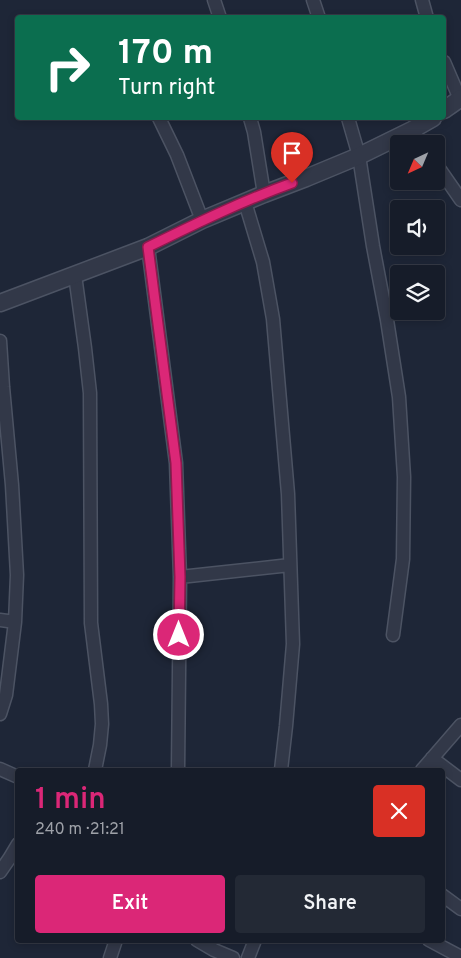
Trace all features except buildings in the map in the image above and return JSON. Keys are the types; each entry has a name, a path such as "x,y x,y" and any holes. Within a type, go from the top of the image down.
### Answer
{"street":[{"path":"214,0 219,15"},
{"path":"314,0 318,15"},
{"path":"422,0 426,15"},
{"path":"446,67 460,99 446,109"},
{"path":"160,120 177,155 202,220"},
{"path":"251,120 264,194"},
{"path":"349,120 359,156 399,397 404,477 403,559 393,636"},
{"path":"419,135 431,120"},
{"path":"0,303 148,247 202,220 264,194 359,156 390,146"},
{"path":"445,177 461,200"},
{"path":"245,202 262,262 273,319 288,494 293,644 281,768"},
{"path":"148,247 176,463 180,577 178,768"},
{"path":"75,275 86,348 90,392 91,623 102,724 95,768"},
{"path":"0,341 12,485 17,575 15,622 6,695 0,714"},
{"path":"180,577 290,565"},
{"path":"0,620 15,622"},
{"path":"424,768 461,726"},
{"path":"432,758 461,780"},
{"path":"0,770 15,776"},
{"path":"0,872 15,849"},
{"path":"445,897 461,909"},
{"path":"110,958 115,943"},
{"path":"203,943 233,958"},
{"path":"248,958 254,943"},
{"path":"437,943 461,957"}],"route":[{"path":"179,635 180,577 176,463 148,247 202,220 292,183"}]}
